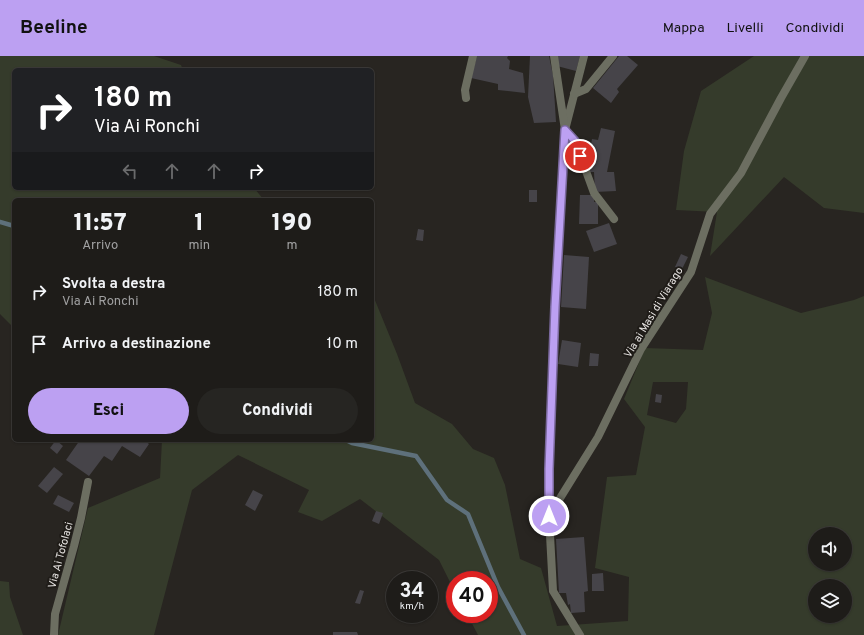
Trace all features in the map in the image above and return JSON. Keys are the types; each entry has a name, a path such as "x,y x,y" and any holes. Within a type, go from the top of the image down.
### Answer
{"street":[{"path":"466,98 465,90 473,56"},
{"path":"554,56 565,130 575,141 594,193 614,219"},
{"path":"580,635 553,591 549,516 549,469 556,292 565,130 584,56"},
{"path":"574,94 586,89 613,56"},
{"name":"Via ai Masi di Viarago","path":"549,516 598,437 641,349 691,272 710,214 741,173 805,56"},
{"name":"Via Ai Tofolaci","path":"54,635 55,614 76,539 88,482"}],"green space":[{"path":"0,56 154,56 181,65 182,68 12,68 12,190 256,190 262,198 12,198 12,326 0,314"},
{"path":"754,56 864,56 864,213 824,208 784,177 710,256 717,212 676,210 684,151 701,91"},
{"path":"705,277 801,313 854,300 864,296 864,635 478,635 472,623 498,623 498,571 446,571 446,574 439,560 360,499 322,521 298,512 309,490 238,455 192,490 154,635 58,635 88,508 160,478 162,442 374,442 374,298 415,403 452,424 473,449 494,458 505,485 520,559 541,568 557,626 628,621 629,577 595,568 607,477 636,475 645,427 624,399 645,348 703,350 712,313","holes":["653,382 688,382 686,409 676,423 647,415"]},
{"path":"0,581 9,582 10,597 23,635 0,635"}],"building":[{"path":"477,56 508,56 507,58 510,61 509,69 523,73 525,93 498,90 498,84 471,78"},
{"path":"530,56 549,56 553,75 556,122 534,123 528,97"},
{"path":"558,56 580,56 576,71 557,66"},
{"path":"619,56 627,56 638,65 617,89 619,92 611,103 593,88"},
{"path":"601,128 615,131 607,172 614,172 616,191 595,192 594,172 589,172 588,161 592,139 598,140"},
{"path":"529,190 537,190 537,202 529,202"},
{"path":"580,195 594,195 594,202 598,202 598,224 579,224"},
{"path":"609,223 617,244 594,252 586,231"},
{"path":"418,229 424,230 423,241 416,240"},
{"path":"681,254 688,257 682,269 675,267"},
{"path":"564,255 589,257 586,309 561,307"},
{"path":"562,340 581,343 578,367 558,364"},
{"path":"590,353 599,354 598,366 589,366"},
{"path":"656,394 662,395 661,403 655,402"},
{"path":"54,442 58,442 63,446 57,454 50,448"},
{"path":"79,442 146,442 149,444 140,457 122,446 112,461 104,456 89,476 66,460"},
{"path":"54,467 63,474 47,493 38,486"},
{"path":"253,490 263,495 255,511 245,505"},
{"path":"58,495 74,503 69,512 53,504"},
{"path":"376,511 383,513 379,524 372,521"},
{"path":"584,537 588,591 584,592 585,612 571,613 570,604 568,605 566,593 559,593 556,539"},
{"path":"603,573 604,591 592,591 592,574"},
{"path":"360,590 364,591 360,604 355,603"},
{"path":"333,632 357,632 358,635 333,635"}],"waterway":[{"path":"0,222 12,225"},
{"path":"350,442 416,456 447,500 468,514 498,587 524,635"}],"route":[{"path":"549,516 549,469 555,307 565,130 575,141 580,156"}]}
